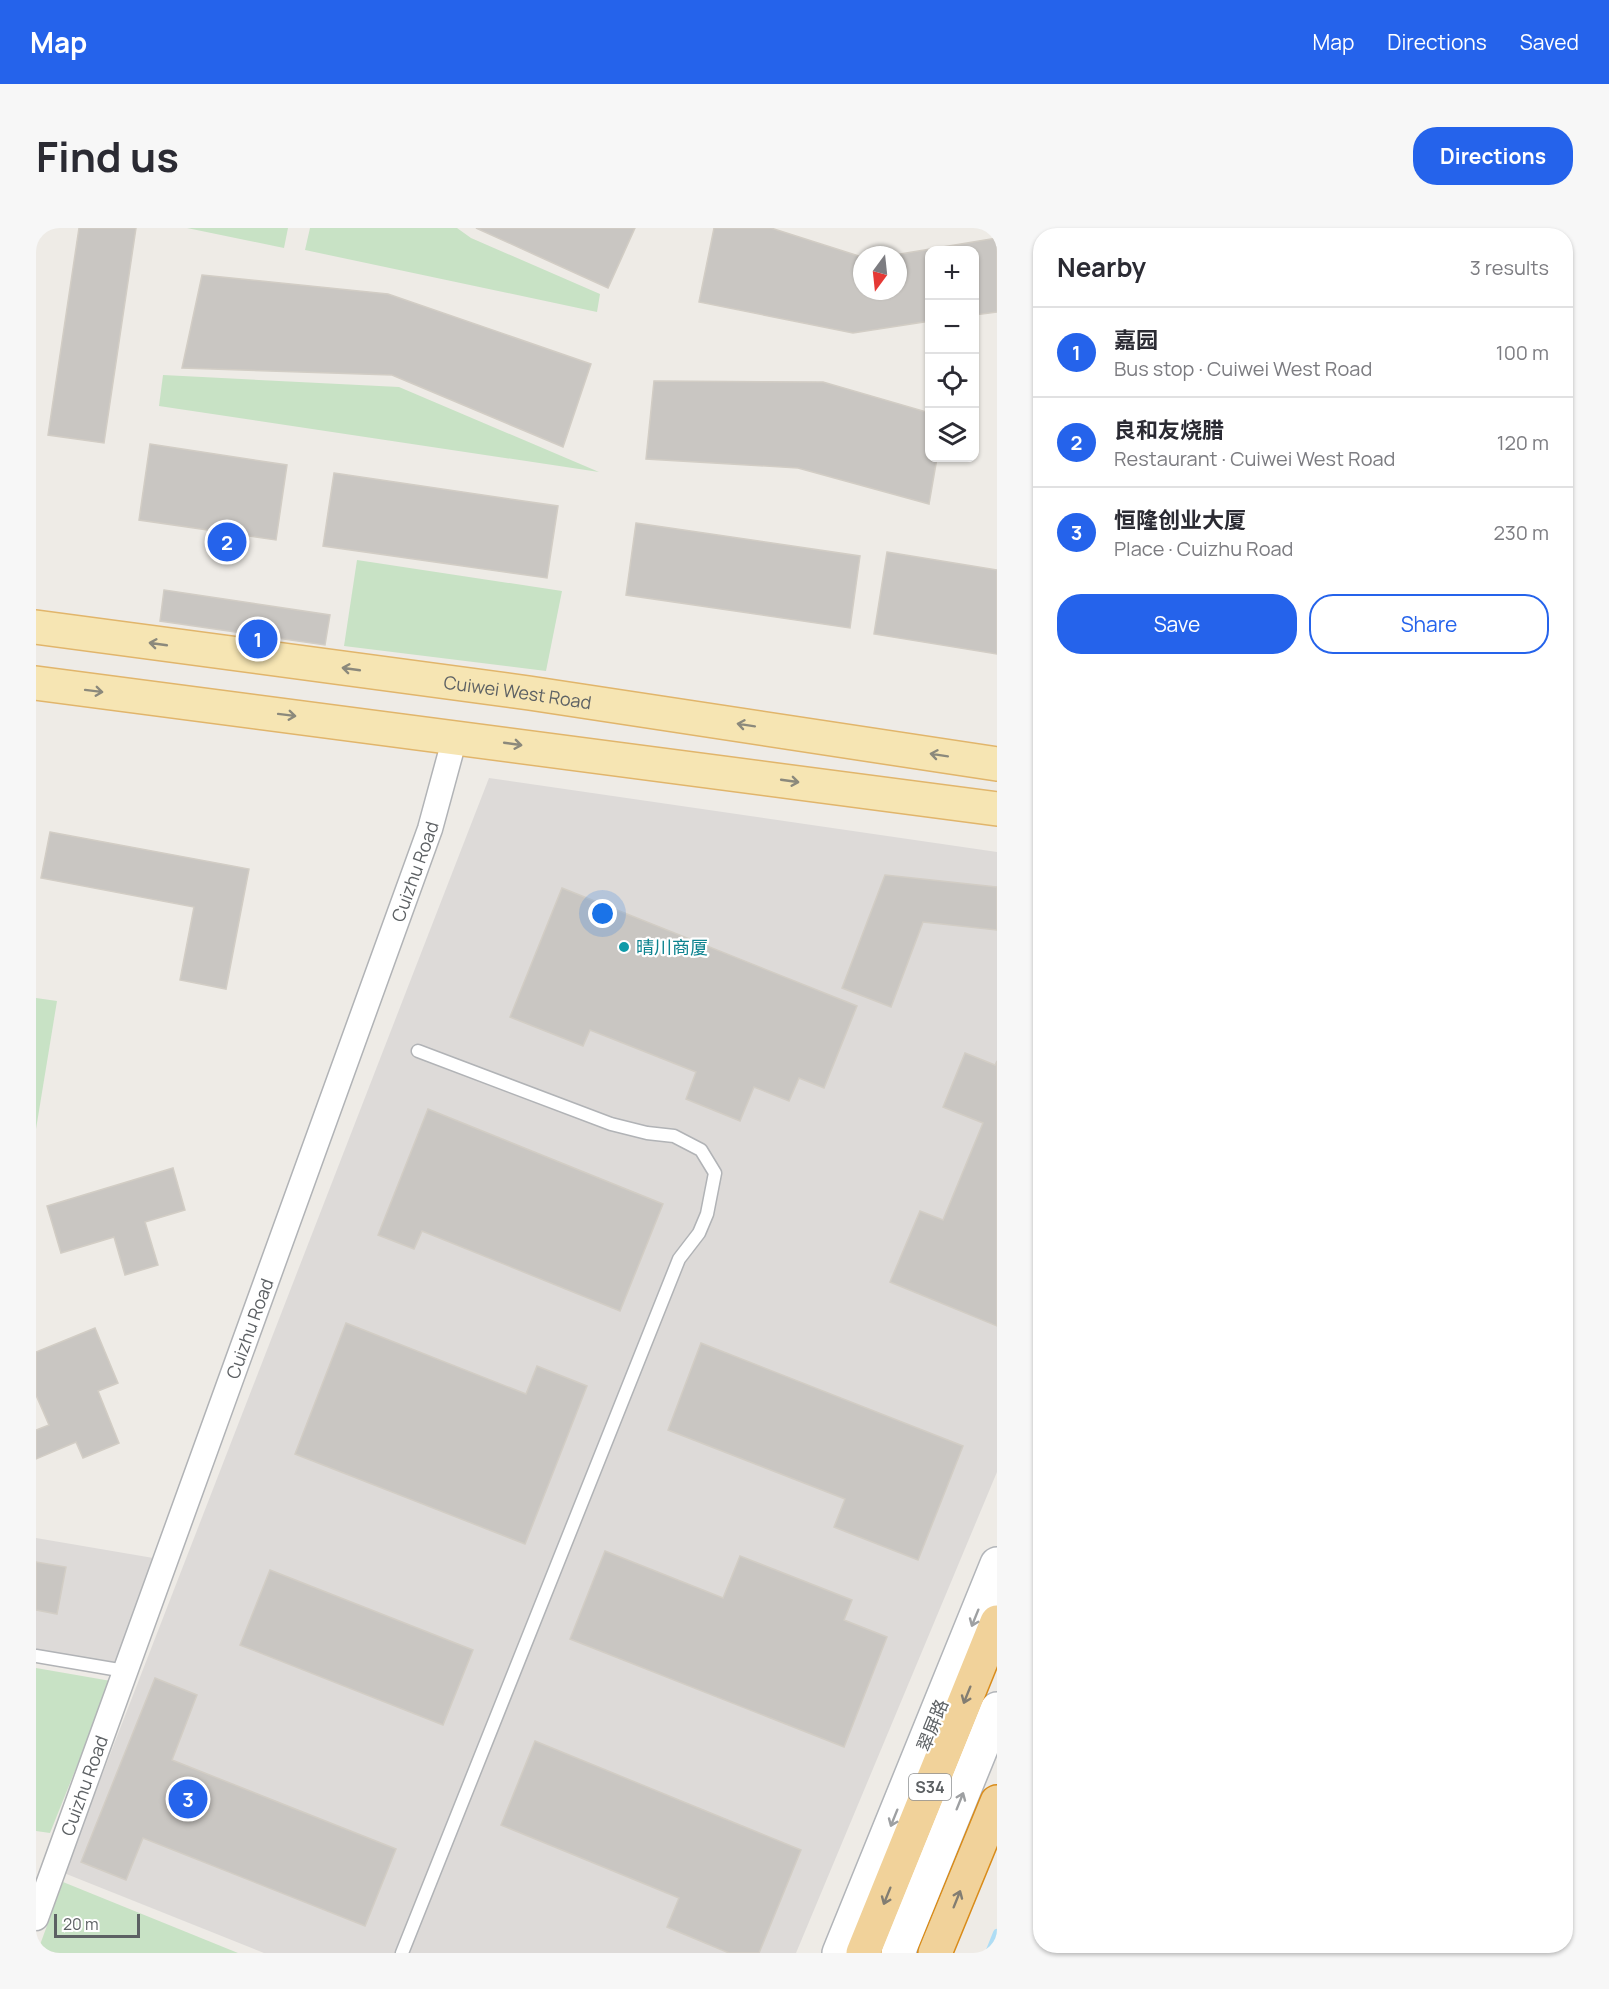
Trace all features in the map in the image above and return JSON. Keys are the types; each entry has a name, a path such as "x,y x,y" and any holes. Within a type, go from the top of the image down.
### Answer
{"highway":[{"name":"S34","path":"864,1953 997,1622"},
{"path":"935,1953 997,1802"}],"main road":[{"name":"Cuiwei West Road","path":"36,627 548,695 997,764"},
{"path":"36,683 997,809"},
{"name":"翠屏路","path":"839,1953 997,1564"},
{"path":"898,1953 997,1710"}],"street":[{"name":"Cuizhu Road","path":"36,1918 430,829 455,737"}],"lane":[{"path":"402,1953 679,1259 699,1233 707,1214 715,1173 701,1150 674,1136 647,1133 611,1124 418,1051"},
{"path":"36,1656 125,1671"}],"shaded area":[{"path":"489,778 997,852 997,1472 796,1953 264,1953 64,1873"},
{"path":"36,1538 165,1560 125,1671 36,1656"}],"green space":[{"path":"187,228 288,228 284,248"},
{"path":"310,228 457,228 471,238 600,294 597,312 305,250"},
{"path":"163,375 399,387 599,472 159,406"},
{"path":"357,560 562,591 546,671 344,646"},
{"path":"36,998 57,1001 36,1129"},
{"path":"36,1668 111,1681 50,1833 36,1831"},
{"path":"63,1882 238,1953 37,1953"}],"building":[{"path":"79,228 136,228 104,443 48,435"},
{"path":"476,228 635,228 608,288"},
{"path":"714,228 771,228 853,254 853,300 907,300 907,253 925,250 925,322 853,333 699,302"},
{"path":"997,238 997,312 979,314 979,246 949,246"},
{"path":"202,275 388,294 591,364 563,447 392,375 182,368"},
{"path":"654,381 823,382 925,412 925,462 936,462 929,504 798,468 646,459"},
{"path":"150,444 287,465 276,540 139,520"},
{"path":"334,473 558,506 547,578 323,546"},
{"path":"636,523 860,556 850,628 626,595"},
{"path":"887,552 997,570 997,654 874,634"},
{"path":"164,590 330,615 325,645 160,621"},
{"path":"50,832 249,869 226,989 180,980 194,907 41,878"},
{"path":"885,875 997,887 997,930 923,922 891,1007 842,988"},
{"name":"晴川商厦","path":"562,888 857,1006 824,1088 799,1078 789,1101 754,1087 740,1121 686,1099 696,1072 590,1030 583,1046 510,1017"},
{"path":"965,1053 995,1065 997,1061 997,1326 890,1282 920,1211 943,1220 983,1123 943,1107"},
{"path":"428,1109 663,1204 620,1311 422,1231 414,1249 378,1235"},
{"path":"173,1168 185,1210 145,1222 158,1265 125,1275 114,1237 61,1253 47,1206"},
{"path":"346,1323 526,1394 537,1366 587,1386 525,1544 295,1454"},
{"path":"95,1328 118,1383 98,1391 119,1443 83,1458 76,1442 36,1459 36,1430 49,1425 36,1395 36,1352"},
{"path":"701,1343 963,1446 918,1560 834,1527 845,1499 668,1430"},
{"path":"605,1551 723,1598 740,1556 852,1600 844,1620 887,1637 844,1747 570,1639"},
{"path":"36,1562 66,1567 57,1614 36,1610"},
{"path":"270,1570 473,1650 443,1725 240,1645"},
{"path":"155,1678 197,1695 172,1760 396,1849 365,1926 143,1838 126,1880 81,1862"},
{"path":"535,1741 801,1850 759,1953 729,1953 667,1927 679,1898 501,1825"}],"waterway":[{"path":"989,1953 997,1933"}],"place":[{"name":"良和友烧腊","path":"227,542"},
{"name":"嘉园","path":"258,639"},
{"name":"晴川商厦","path":"624,947"},
{"name":"恒隆创业大厦","path":"188,1799"}]}
